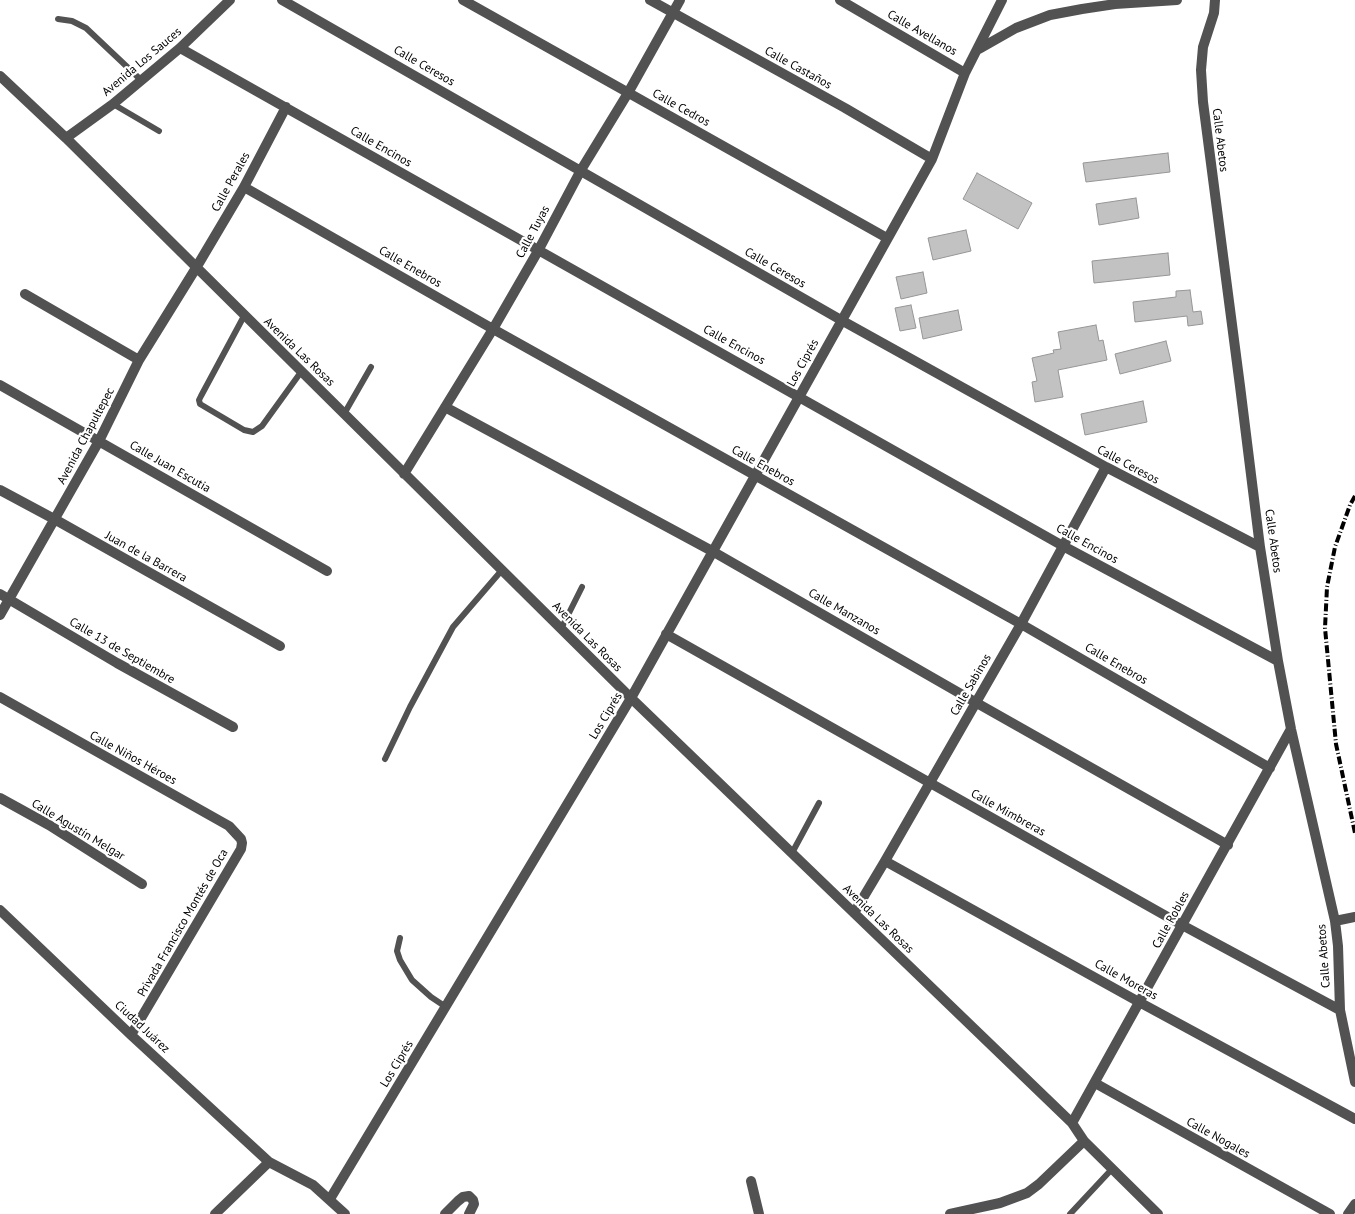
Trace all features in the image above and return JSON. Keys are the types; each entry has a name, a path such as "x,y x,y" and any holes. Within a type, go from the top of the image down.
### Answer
{"street":[{"name":"Avenida Los Sauces","path":"66,138 113,104 180,48 230,0"},
{"name":"Calle Ceresos","path":"282,0 841,320 1106,467 1260,547"},
{"name":"Calle Cedros","path":"464,0 887,238"},
{"name":"Calle Castaños","path":"650,0 845,108 932,160"},
{"name":"Calle Tuyas","path":"404,474 493,329 538,251 581,170 628,93 680,0"},
{"name":"Calle Avellanos","path":"840,0 966,73"},
{"name":"Los Ciprés","path":"330,1199 631,698 712,551 756,476 841,320 932,160 966,73 1002,0"},
{"path":"978,50 1016,28 1050,15 1115,4 1177,0"},
{"name":"Calle Abetos","path":"1215,0 1214,13 1203,47 1201,70 1203,102 1260,547 1291,729 1335,921 1338,946 1340,1010 1355,1082"},
{"name":"Calle Encinos","path":"180,48 1063,546 1278,661"},
{"name":"Avenida Las Rosas","path":"0,76 66,138 631,698 1072,1123 1084,1141 1158,1214"},
{"name":"Calle Perales","path":"196,268 244,187 286,107"},
{"name":"Calle Enebros","path":"244,187 493,329 1021,624 1270,768"},
{"name":"Avenida Chapultepec","path":"0,615 4,597 56,520 100,441 139,360 196,268"},
{"path":"25,294 139,360"},
{"name":"Calle Juan Escutia","path":"0,385 327,570"},
{"name":"Calle Manzanos","path":"445,407 712,551 1228,845"},
{"name":"Calle Sabinos","path":"854,913 1021,624 1106,467"},
{"name":"Juan de la Barrera","path":"0,490 280,646"},
{"name":"Calle 13 de Septiembre","path":"4,597 117,663 233,727"},
{"name":"Calle Mimbreras","path":"666,634 1182,925 1340,1010"},
{"name":"Calle Niños Héroes","path":"0,697 229,826 241,838 240,849"},
{"name":"Calle Robles","path":"1072,1123 1291,729"},
{"name":"Calle Agustín Melgar","path":"0,798 49,825 142,884"},
{"name":"Privada Francisco Montés de Oca","path":"131,1035 240,849"},
{"name":"Calle Moreras","path":"885,861 1355,1120"},
{"name":"Ciudad Juárez","path":"0,910 131,1035 269,1162 312,1185 345,1214"},
{"path":"1335,921 1355,917"},
{"name":"Calle Nogales","path":"1095,1083 1330,1214"},
{"path":"950,1214 1000,1203 1027,1192 1039,1184 1084,1141"},
{"path":"215,1214 269,1162"},
{"path":"751,1181 758,1214"},
{"path":"444,1214 463,1197 469,1196 474,1204 469,1214"},
{"path":"1348,1214 1355,1204"}],"lane":[{"path":"58,19 72,21 86,28 141,80"},
{"path":"113,104 159,130"},
{"path":"244,316 201,396 200,404 244,430 253,432 262,426 301,372"},
{"path":"344,414 371,367"},
{"path":"386,759 410,707 453,627 502,570"},
{"path":"561,628 582,587"},
{"path":"792,853 819,803"},
{"path":"400,938 397,952 412,980 430,997 446,1007"},
{"path":"1070,1214 1112,1169"}],"building":[{"path":"1168,153 1170,172 1086,182 1083,163"},
{"path":"977,173 1032,203 1018,229 963,199"},
{"path":"1136,198 1139,218 1099,225 1096,204"},
{"path":"966,230 971,251 933,260 928,238"},
{"path":"1168,253 1170,275 1094,283 1092,261"},
{"path":"923,272 927,293 901,299 896,277"},
{"path":"1190,290 1193,312 1201,311 1203,324 1188,326 1187,316 1135,322 1133,302 1176,297 1176,291"},
{"path":"911,305 916,328 900,331 895,308"},
{"path":"958,310 962,330 923,339 919,318"},
{"path":"1096,325 1099,341 1103,340 1107,360 1058,370 1063,397 1035,402 1032,382 1037,381 1032,358 1054,353 1053,350 1061,349 1058,332"},
{"path":"1166,341 1171,361 1120,374 1115,354"},
{"path":"1143,401 1147,422 1085,435 1081,414"}],"railway":[{"path":"1355,496 1335,547 1327,587 1325,628 1336,744 1355,833"}]}
